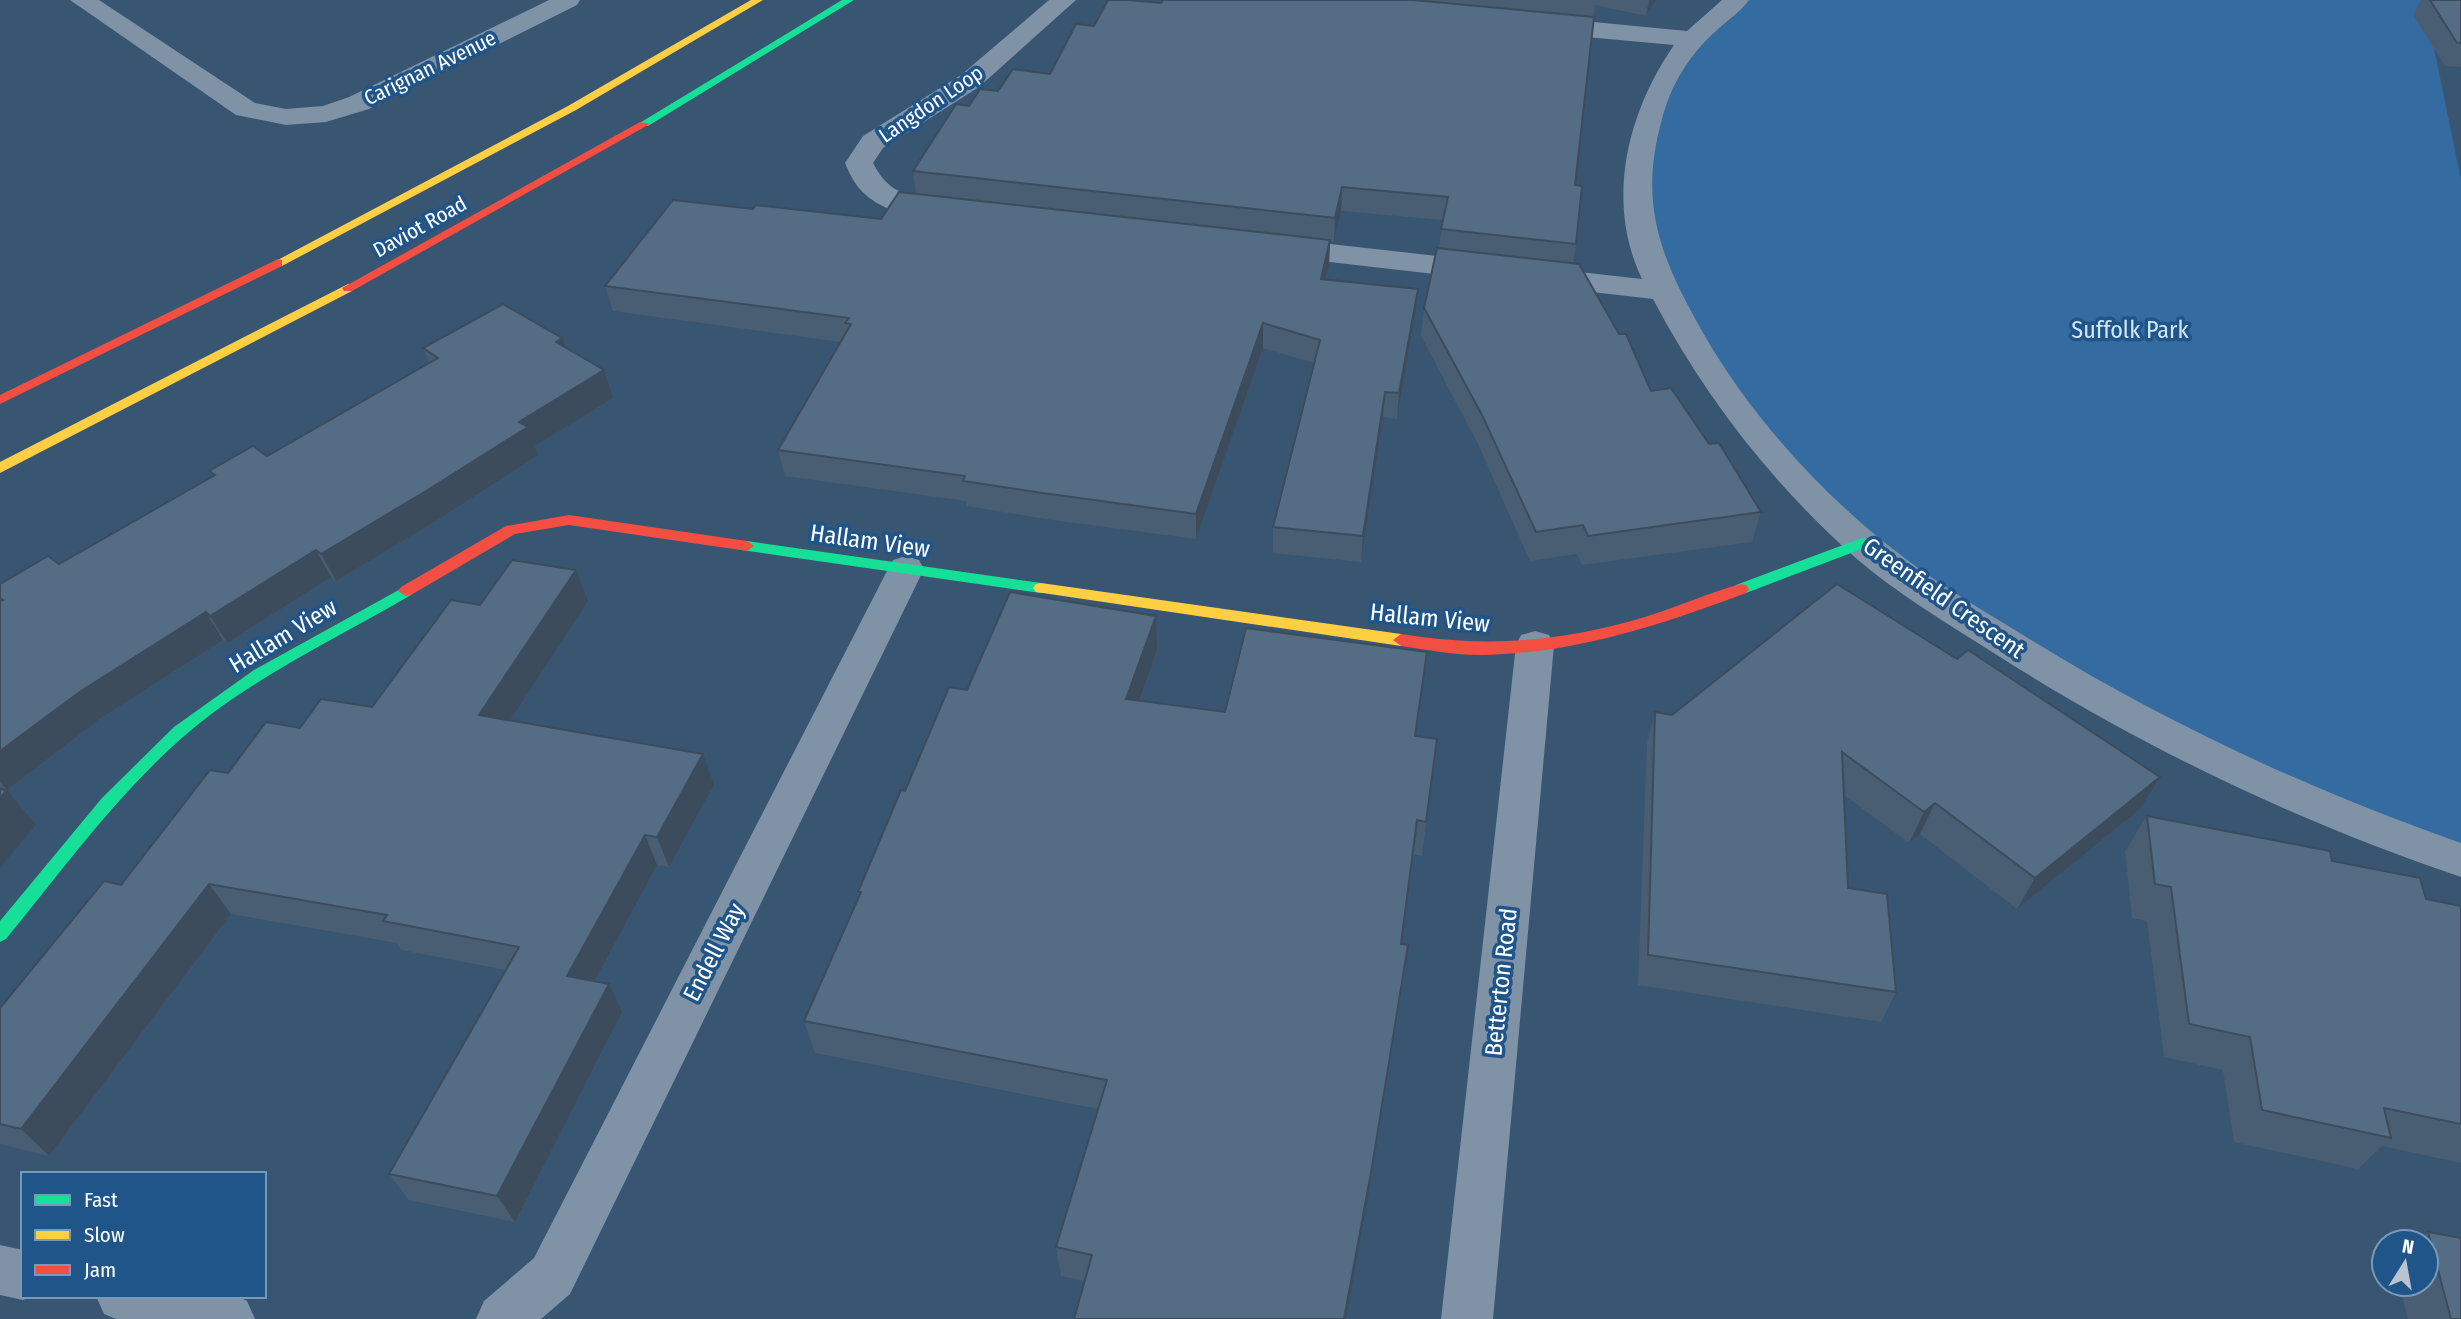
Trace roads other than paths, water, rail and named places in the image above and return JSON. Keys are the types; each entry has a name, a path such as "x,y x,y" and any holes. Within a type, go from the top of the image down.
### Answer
{"street":[{"name":"Carignan Avenue","path":"82,0 246,108 286,117 326,114 359,103 568,0"},
{"name":"Daviot Road","path":"0,400 425,187 607,88 758,0"},
{"name":"Daviot Road","path":"0,468 276,328 473,222 657,118 849,0"},
{"name":"Langdon Loop","path":"979,213 897,204 867,183 859,163 873,142 970,81 1064,0"},
{"name":"Greenfield Crescent","path":"1737,0 1693,39 1664,80 1650,114 1641,149 1639,199 1646,251 1693,348 1721,390 1862,543 1979,626 2101,699 2255,779 2332,813 2461,860"},
{"path":"1512,22 1693,39"},
{"path":"1253,244 1664,291"},
{"name":"Hallam View","path":"0,934 121,786 182,729 247,683 511,530 569,520 1414,642 1484,649 1594,636 1654,620 1862,543"},
{"name":"Endell Way","path":"502,1319 552,1276 906,569"},
{"name":"Betterton Road","path":"1467,1319 1535,645"},
{"path":"0,1270 21,1275"},
{"path":"131,1298 229,1319"}],"park label":[{"name":"Suffolk Park","path":"2130,330"}]}
